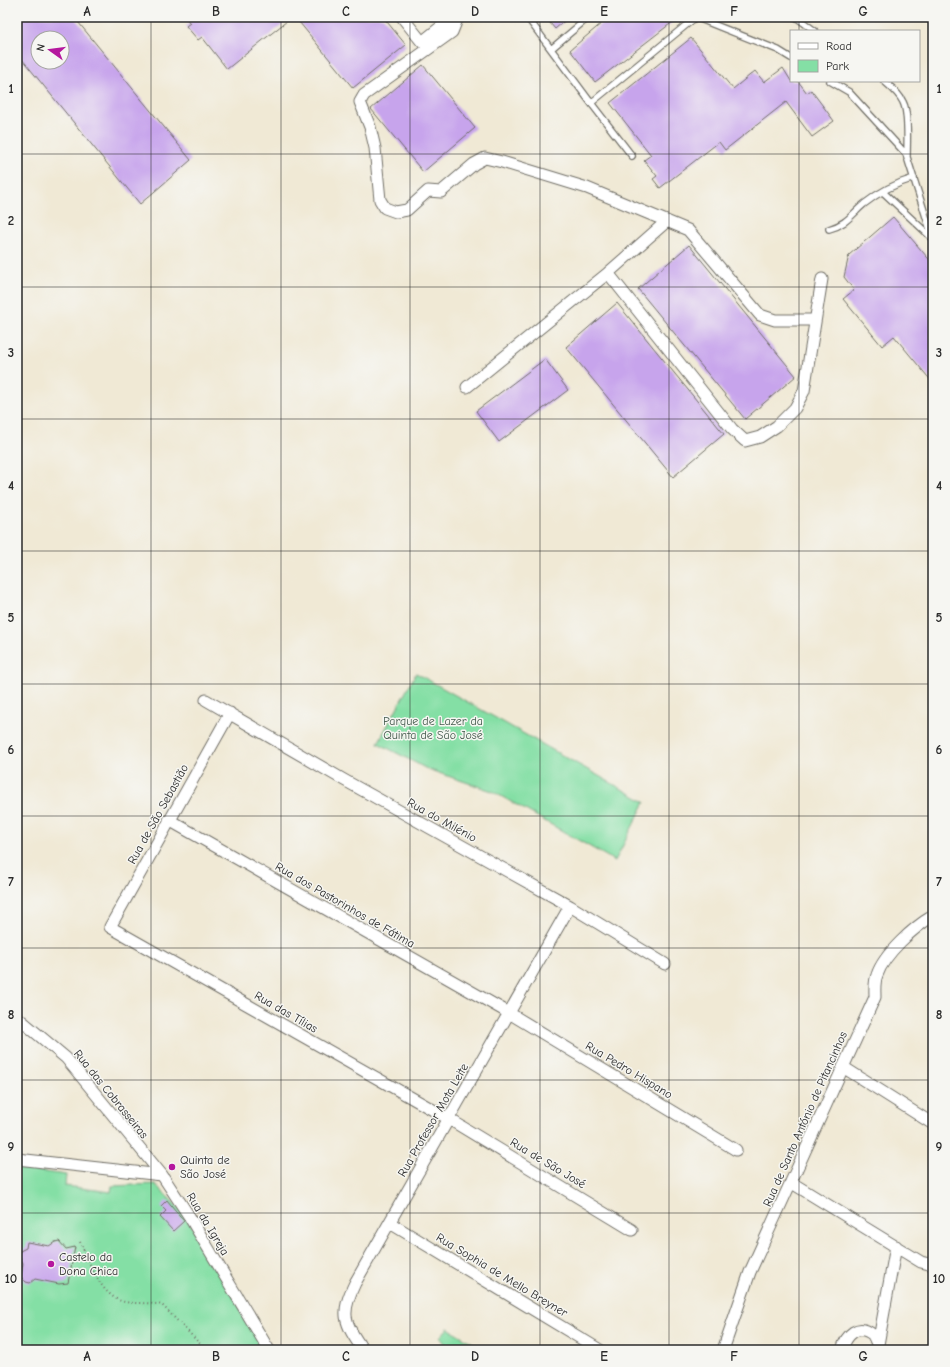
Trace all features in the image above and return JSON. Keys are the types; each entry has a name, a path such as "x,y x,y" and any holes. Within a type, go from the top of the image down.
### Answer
{"street":[{"path":"402,17 422,42 453,17"},
{"path":"458,17 452,32 364,95 360,102 370,127 375,148 380,200 385,208 396,212 407,210 428,191 441,192 474,164 484,158 502,162 587,188 688,230 760,315 775,320 815,320"},
{"path":"467,387 608,273 667,221"},
{"path":"608,273 732,429 745,441 760,437 777,426 795,408 804,391 822,279"},
{"name":"Rua do Milénio","path":"206,700 344,780 570,906 666,964"},
{"name":"Rua de São Sebastião","path":"110,927 230,713"},
{"name":"Rua dos Pastorinhos de Fátima","path":"169,820 509,1012"},
{"name":"Rua Professor Mota Leite","path":"363,1350 345,1319 346,1302 355,1283 570,906"},
{"name":"Rua de Santo António de Pitancinhos","path":"723,1350 750,1272 876,997 876,976 890,955 911,932 933,916"},
{"name":"Rua das Tílias","path":"110,927 449,1119"},
{"name":"Rua Pedro Hispano","path":"509,1012 736,1150"},
{"name":"Rua das Cobrasseiras","path":"17,1017 66,1058 162,1175"},
{"path":"843,1067 933,1124"},
{"name":"Rua de São José","path":"449,1119 632,1230"},
{"path":"17,1159 162,1175"},
{"name":"Rua da Igreja","path":"162,1175 189,1216 269,1350"},
{"path":"792,1183 921,1262 933,1265"},
{"name":"Rua Sophia de Mello Breyner","path":"390,1223 600,1350"},
{"path":"877,1348 896,1246"},
{"path":"842,1350 850,1333 855,1330 866,1330 879,1322 883,1316"},
{"path":"866,1330 873,1335 877,1348"}],"lane":[{"path":"527,17 632,156"},
{"path":"551,49 589,17"},
{"path":"591,103 695,17 778,50 790,57"},
{"path":"796,17 814,30"},
{"path":"832,82 849,92 907,158"},
{"path":"885,82 895,90 904,102 907,133 907,158 933,239"},
{"path":"829,229 841,226 865,203 898,183 914,178"},
{"path":"883,192 933,239"}],"path":[{"path":"80,1242 103,1287 115,1299 126,1302 152,1302 162,1305 206,1350"}],"green space":[{"name":"Parque de Lazer da Quinta de São José","path":"416,673 645,802 615,861 492,791 427,769 378,743"},
{"path":"17,1168 66,1175 65,1186 111,1192 112,1186 155,1184 185,1214 265,1350 17,1350"},
{"path":"448,1328 484,1350 450,1350 440,1337"}],"building":[{"path":"17,17 74,17 191,160 140,204 31,70 70,70 70,30 30,30 30,69 17,53"},
{"path":"185,17 292,17 227,69 202,37 198,40 186,26 190,23"},
{"path":"295,17 383,17 406,45 353,88"},
{"path":"545,17 569,17 555,29"},
{"path":"609,17 679,17 595,82 570,50"},
{"path":"691,38 733,89 755,71 764,82 783,68 790,82 799,82 807,93 811,90 834,121 812,137 786,102 725,150 719,142 660,188 653,179 657,176 644,160 651,155 610,103"},
{"path":"423,65 475,128 423,172 371,109"},
{"path":"893,217 933,264 933,383 894,336 882,346 843,299 854,290 844,277 849,255"},
{"path":"689,245 796,376 745,419 638,289"},
{"path":"617,303 724,434 673,477 566,347"},
{"path":"545,359 568,390 499,442 476,411"},
{"path":"167,1200 184,1221 173,1231 160,1217 166,1211 161,1206"},
{"name":"Castelo da Dona Chica","path":"59,1241 66,1249 75,1247 68,1283 59,1284 35,1279 30,1283 26,1282 21,1277 23,1263 19,1255 20,1251 26,1248 27,1242 49,1246"}],"place":[{"name":"Quinta de São José","path":"172,1167"},
{"name":"Castelo da Dona Chica","path":"51,1264"}]}
